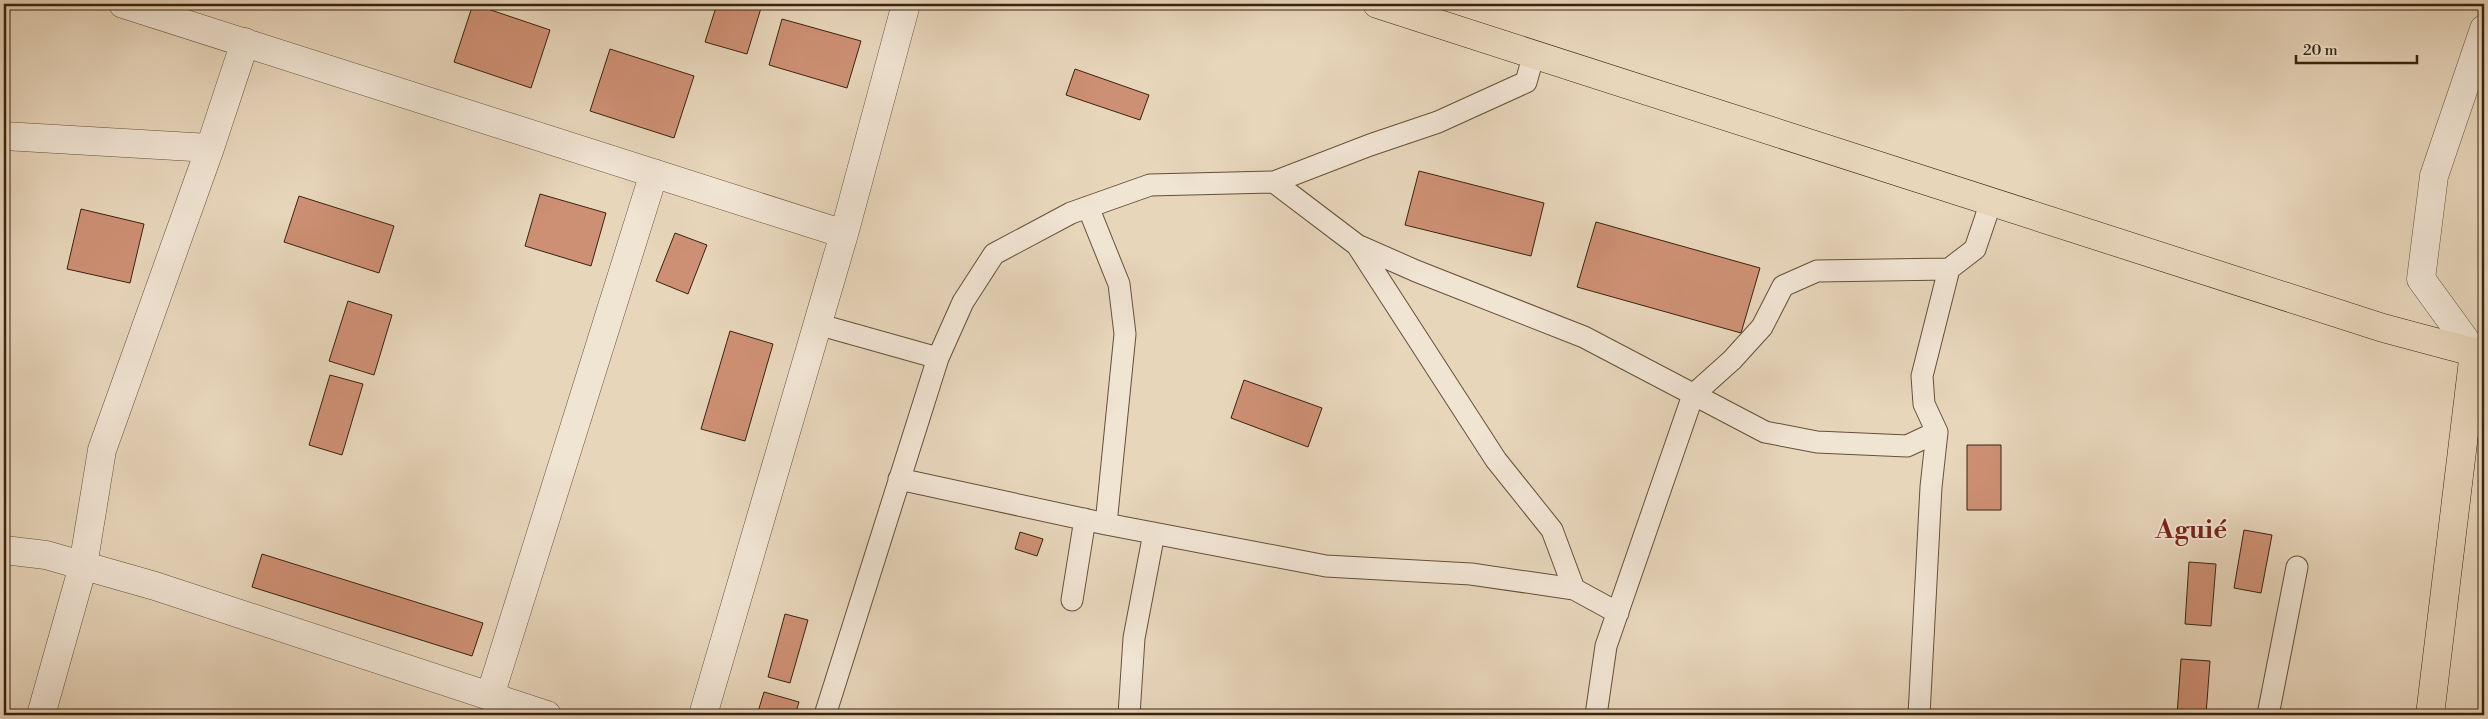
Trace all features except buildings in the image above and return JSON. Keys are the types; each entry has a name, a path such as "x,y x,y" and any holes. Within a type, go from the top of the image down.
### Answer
{"main road":[{"path":"1377,4 2382,328 2479,354 2430,715"}],"street":[{"path":"123,4 844,234"},
{"path":"703,715 844,234 906,4"},
{"path":"2479,354 2420,279 2434,176 2484,29"},
{"path":"41,715 82,566 102,450 210,148 245,42"},
{"path":"4,136 210,148"},
{"path":"490,696 654,173"},
{"path":"4,550 46,555 155,586 548,715"}],"lane":[{"path":"825,715 938,358 963,302 994,254 1071,213 1150,185 1274,182 1370,145 1438,122 1526,82 1534,54"},
{"path":"1274,182 1357,245 1416,271 1584,337 1765,432 1817,442 1907,446 1936,432"},
{"path":"1596,715 1606,646 1693,395 1732,360 1762,327 1783,286 1817,271 1949,268 1974,249 1991,202"},
{"path":"1088,207 1119,284 1125,334 1106,524"},
{"path":"1357,245 1496,460 1552,530 1574,589"},
{"path":"1919,715 1931,487 1936,432 1924,404 1922,376 1949,268"},
{"path":"817,324 938,358"},
{"path":"899,479 1084,520 1326,566 1471,574 1574,589 1618,612"},
{"path":"1072,600 1084,520"},
{"path":"1129,715 1134,638 1154,533"},
{"path":"2268,715 2297,567"}],"district":[{"name":"Aguié","path":"2191,530"}]}
